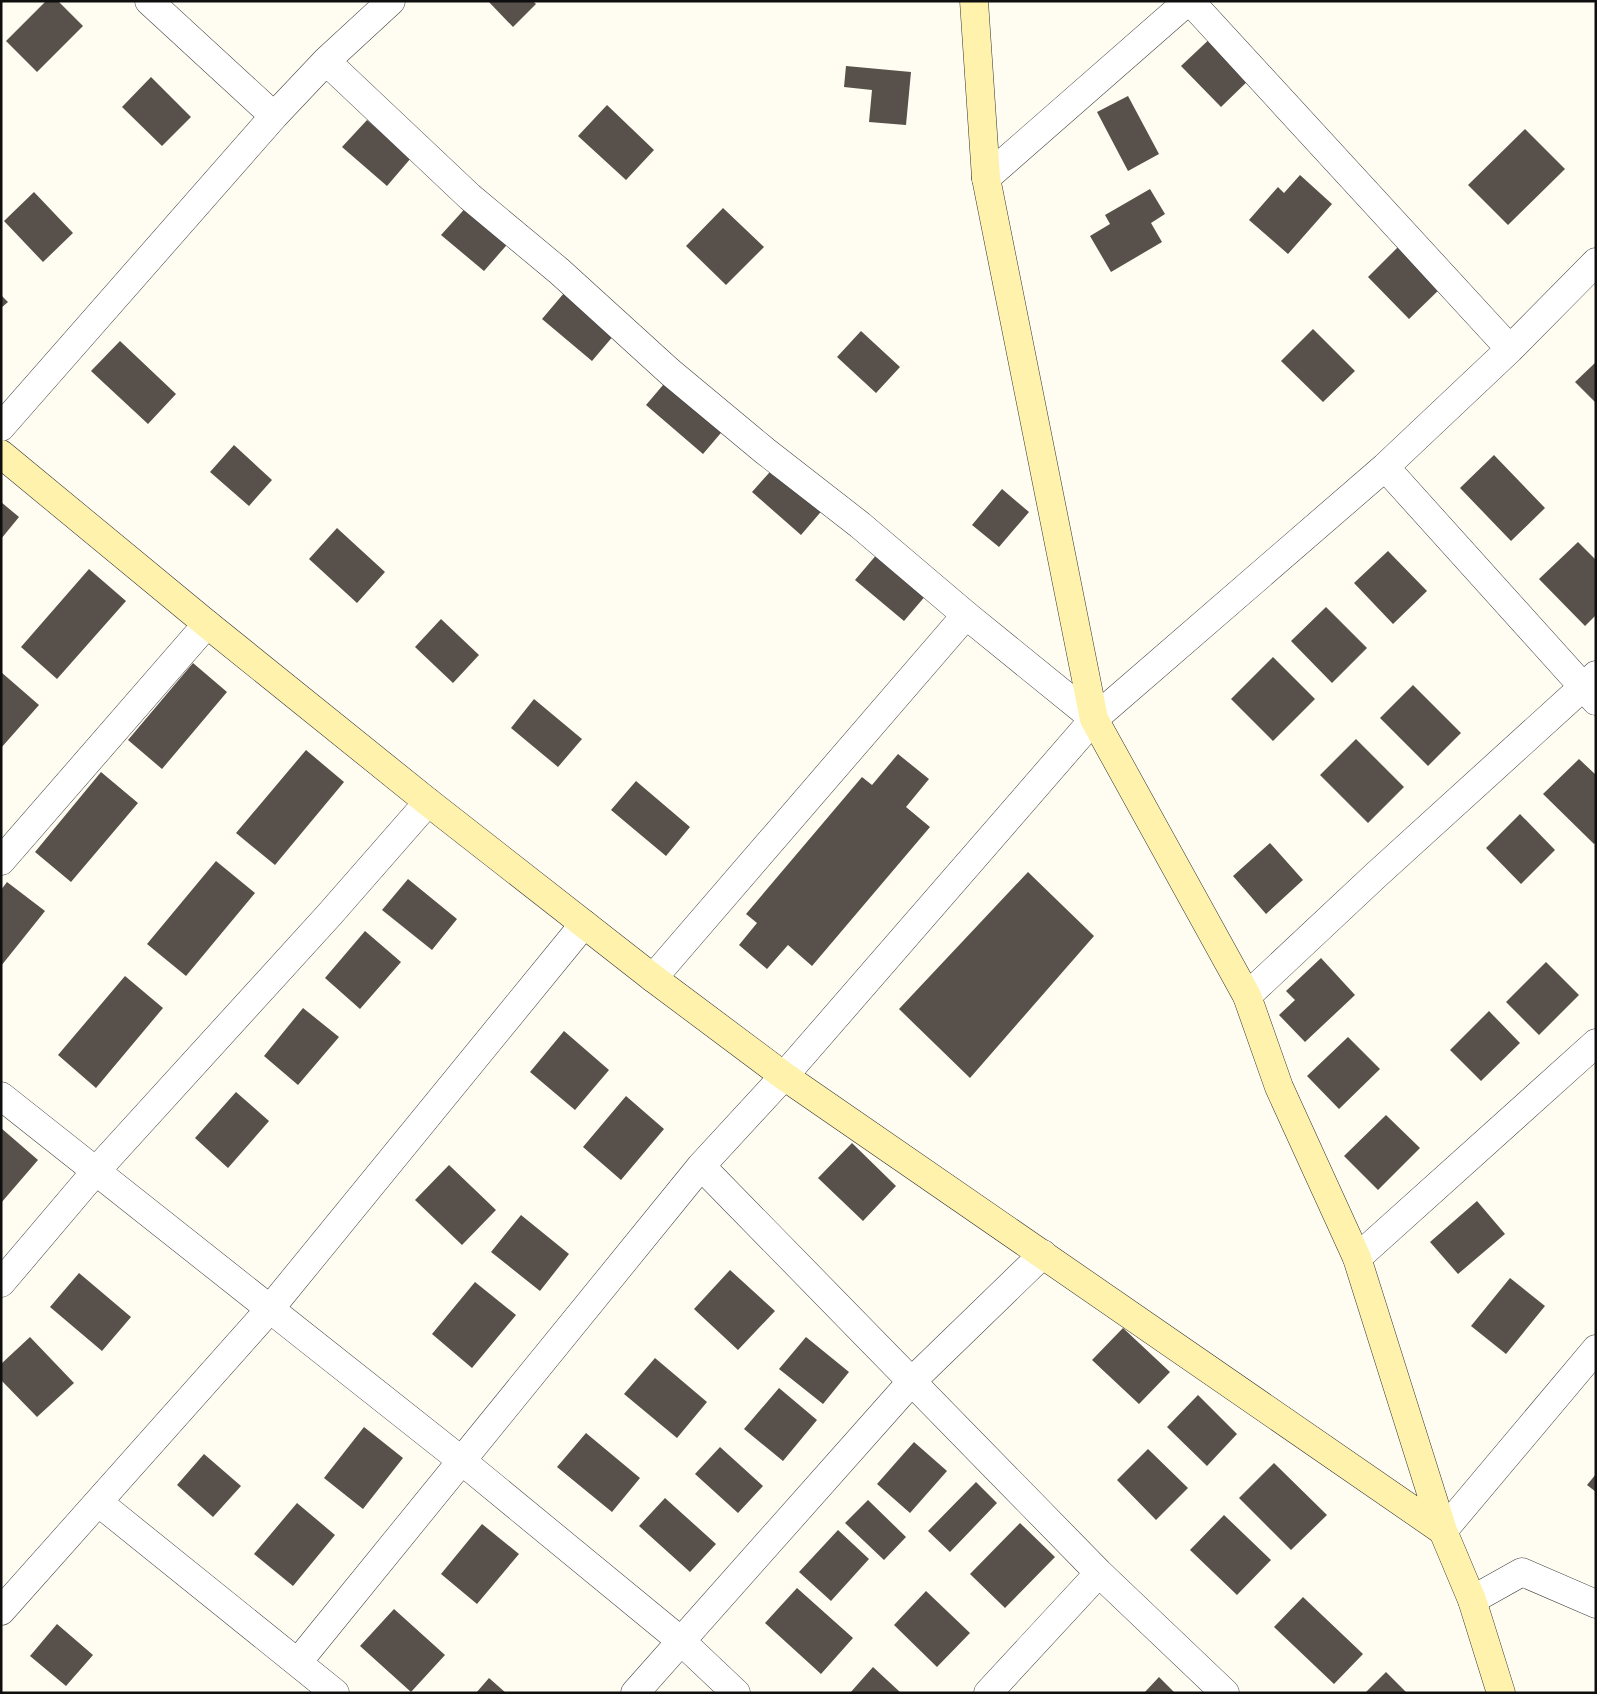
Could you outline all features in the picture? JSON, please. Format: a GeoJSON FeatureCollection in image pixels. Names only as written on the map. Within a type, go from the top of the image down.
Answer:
{"type":"FeatureCollection","features":[{"type":"Feature","properties":{"kind":"street"},"geometry":{"type":"LineString","coordinates":[[150,1],[274,116]]}},
{"type":"Feature","properties":{"kind":"street"},"geometry":{"type":"LineString","coordinates":[[1,427],[274,116],[326,61],[391,1]]}},
{"type":"Feature","properties":{"kind":"street"},"geometry":{"type":"LineString","coordinates":[[974,1],[986,178],[1094,719],[1248,996],[1278,1087],[1357,1258],[1443,1530],[1472,1600],[1501,1693]]}},
{"type":"Feature","properties":{"kind":"street"},"geometry":{"type":"LineString","coordinates":[[986,178],[1189,1],[1510,349]]}},
{"type":"Feature","properties":{"kind":"street"},"geometry":{"type":"LineString","coordinates":[[326,61],[470,197],[559,271],[670,372],[765,451],[860,525],[966,615],[1094,719]]}},
{"type":"Feature","properties":{"kind":"street"},"geometry":{"type":"LineString","coordinates":[[298,1662],[701,1166],[784,1076],[1094,719],[1385,467],[1510,349],[1596,262]]}},
{"type":"Feature","properties":{"kind":"street"},"geometry":{"type":"LineString","coordinates":[[1,454],[207,624],[428,802],[653,978],[784,1076],[1443,1530]]}},
{"type":"Feature","properties":{"kind":"street"},"geometry":{"type":"LineString","coordinates":[[1248,996],[1375,876],[1591,688],[1385,467]]}},
{"type":"Feature","properties":{"kind":"street"},"geometry":{"type":"LineString","coordinates":[[653,978],[966,615]]}},
{"type":"Feature","properties":{"kind":"street"},"geometry":{"type":"LineString","coordinates":[[1,861],[207,624]]}},
{"type":"Feature","properties":{"kind":"street"},"geometry":{"type":"LineString","coordinates":[[1,1283],[95,1172],[428,802]]}},
{"type":"Feature","properties":{"kind":"street"},"geometry":{"type":"LineString","coordinates":[[1,1611],[269,1310],[584,924]]}},
{"type":"Feature","properties":{"kind":"street"},"geometry":{"type":"LineString","coordinates":[[1357,1258],[1596,1043]]}},
{"type":"Feature","properties":{"kind":"street"},"geometry":{"type":"LineString","coordinates":[[1,1096],[462,1461],[681,1641],[736,1693]]}},
{"type":"Feature","properties":{"kind":"street"},"geometry":{"type":"LineString","coordinates":[[701,1166],[1099,1574],[1225,1693]]}},
{"type":"Feature","properties":{"kind":"street"},"geometry":{"type":"LineString","coordinates":[[635,1693],[912,1381],[1044,1254]]}},
{"type":"Feature","properties":{"kind":"street"},"geometry":{"type":"LineString","coordinates":[[1443,1530],[1596,1348]]}},
{"type":"Feature","properties":{"kind":"street"},"geometry":{"type":"LineString","coordinates":[[98,1502],[335,1693]]}},
{"type":"Feature","properties":{"kind":"street"},"geometry":{"type":"LineString","coordinates":[[1472,1600],[1522,1572],[1596,1604]]}},
{"type":"Feature","properties":{"kind":"street"},"geometry":{"type":"LineString","coordinates":[[988,1693],[1099,1574]]}},
{"type":"Feature","properties":{"kind":"building"},"geometry":{"type":"Polygon","coordinates":[[[46,1],[58,1],[83,26],[37,72],[6,41],[46,1]]]}},
{"type":"Feature","properties":{"kind":"building"},"geometry":{"type":"Polygon","coordinates":[[[488,1],[533,1],[536,4],[513,27],[488,1]]]}},
{"type":"Feature","properties":{"kind":"building"},"geometry":{"type":"Polygon","coordinates":[[[1215,34],[1255,74],[1221,107],[1181,66],[1215,34]]]}},
{"type":"Feature","properties":{"kind":"building"},"geometry":{"type":"Polygon","coordinates":[[[846,66],[911,72],[906,125],[869,122],[872,90],[844,87],[846,66]]]}},
{"type":"Feature","properties":{"kind":"building"},"geometry":{"type":"Polygon","coordinates":[[[151,77],[191,117],[162,146],[122,107],[151,77]]]}},
{"type":"Feature","properties":{"kind":"building"},"geometry":{"type":"Polygon","coordinates":[[[1128,96],[1159,154],[1128,171],[1097,112],[1128,96]]]}},
{"type":"Feature","properties":{"kind":"building"},"geometry":{"type":"Polygon","coordinates":[[[607,105],[654,150],[626,180],[578,136],[607,105]]]}},
{"type":"Feature","properties":{"kind":"building"},"geometry":{"type":"Polygon","coordinates":[[[367,120],[411,158],[387,186],[342,147],[367,120]]]}},
{"type":"Feature","properties":{"kind":"building"},"geometry":{"type":"Polygon","coordinates":[[[1525,129],[1565,169],[1508,225],[1468,185],[1525,129]]]}},
{"type":"Feature","properties":{"kind":"building"},"geometry":{"type":"Polygon","coordinates":[[[1300,175],[1332,204],[1288,254],[1249,220],[1278,187],[1284,193],[1300,175]]]}},
{"type":"Feature","properties":{"kind":"building"},"geometry":{"type":"Polygon","coordinates":[[[1150,189],[1165,214],[1151,223],[1162,242],[1111,272],[1090,236],[1110,224],[1105,215],[1150,189]]]}},
{"type":"Feature","properties":{"kind":"building"},"geometry":{"type":"Polygon","coordinates":[[[34,192],[73,233],[43,262],[4,221],[34,192]]]}},
{"type":"Feature","properties":{"kind":"building"},"geometry":{"type":"Polygon","coordinates":[[[470,203],[512,239],[484,271],[441,235],[470,203]]]}},
{"type":"Feature","properties":{"kind":"building"},"geometry":{"type":"Polygon","coordinates":[[[723,208],[764,247],[726,285],[686,246],[723,208]]]}},
{"type":"Feature","properties":{"kind":"building"},"geometry":{"type":"Polygon","coordinates":[[[1404,241],[1445,284],[1409,319],[1368,277],[1404,241]]]}},
{"type":"Feature","properties":{"kind":"building"},"geometry":{"type":"Polygon","coordinates":[[[570,286],[620,328],[592,361],[542,319],[570,286]]]}},
{"type":"Feature","properties":{"kind":"building"},"geometry":{"type":"Polygon","coordinates":[[[1,295],[8,302],[1,308],[1,295]]]}},
{"type":"Feature","properties":{"kind":"building"},"geometry":{"type":"Polygon","coordinates":[[[1313,329],[1355,371],[1323,402],[1281,361],[1313,329]]]}},
{"type":"Feature","properties":{"kind":"building"},"geometry":{"type":"Polygon","coordinates":[[[861,331],[900,367],[876,393],[837,357],[861,331]]]}},
{"type":"Feature","properties":{"kind":"building"},"geometry":{"type":"Polygon","coordinates":[[[120,341],[176,394],[148,424],[91,371],[120,341]]]}},
{"type":"Feature","properties":{"kind":"building"},"geometry":{"type":"Polygon","coordinates":[[[1596,362],[1596,403],[1575,382],[1596,362]]]}},
{"type":"Feature","properties":{"kind":"building"},"geometry":{"type":"Polygon","coordinates":[[[669,378],[726,427],[703,454],[646,405],[669,378]]]}},
{"type":"Feature","properties":{"kind":"building"},"geometry":{"type":"Polygon","coordinates":[[[234,445],[272,480],[249,506],[210,472],[234,445]]]}},
{"type":"Feature","properties":{"kind":"building"},"geometry":{"type":"Polygon","coordinates":[[[1494,455],[1545,508],[1511,541],[1460,488],[1494,455]]]}},
{"type":"Feature","properties":{"kind":"building"},"geometry":{"type":"Polygon","coordinates":[[[777,464],[825,507],[801,535],[752,492],[777,464]]]}},
{"type":"Feature","properties":{"kind":"building"},"geometry":{"type":"Polygon","coordinates":[[[1002,489],[1029,512],[999,547],[972,525],[1002,489]]]}},
{"type":"Feature","properties":{"kind":"building"},"geometry":{"type":"Polygon","coordinates":[[[1,502],[19,517],[1,539],[1,502]]]}},
{"type":"Feature","properties":{"kind":"building"},"geometry":{"type":"Polygon","coordinates":[[[337,528],[385,572],[357,603],[309,559],[337,528]]]}},
{"type":"Feature","properties":{"kind":"building"},"geometry":{"type":"Polygon","coordinates":[[[1578,542],[1596,560],[1596,615],[1585,626],[1539,579],[1578,542]]]}},
{"type":"Feature","properties":{"kind":"building"},"geometry":{"type":"Polygon","coordinates":[[[1388,551],[1427,591],[1393,624],[1354,583],[1388,551]]]}},
{"type":"Feature","properties":{"kind":"building"},"geometry":{"type":"Polygon","coordinates":[[[878,553],[927,594],[904,621],[855,580],[878,553]]]}},
{"type":"Feature","properties":{"kind":"building"},"geometry":{"type":"Polygon","coordinates":[[[89,569],[126,601],[57,679],[21,647],[89,569]]]}},
{"type":"Feature","properties":{"kind":"building"},"geometry":{"type":"Polygon","coordinates":[[[1326,607],[1367,648],[1332,683],[1291,641],[1326,607]]]}},
{"type":"Feature","properties":{"kind":"building"},"geometry":{"type":"Polygon","coordinates":[[[441,619],[479,655],[453,683],[415,647],[441,619]]]}},
{"type":"Feature","properties":{"kind":"building"},"geometry":{"type":"Polygon","coordinates":[[[1273,657],[1315,699],[1273,741],[1231,699],[1273,657]]]}},
{"type":"Feature","properties":{"kind":"building"},"geometry":{"type":"Polygon","coordinates":[[[193,663],[227,692],[162,769],[128,740],[193,663]]]}},
{"type":"Feature","properties":{"kind":"building"},"geometry":{"type":"Polygon","coordinates":[[[1,672],[39,705],[1,748],[1,672]]]}},
{"type":"Feature","properties":{"kind":"building"},"geometry":{"type":"Polygon","coordinates":[[[1413,685],[1461,733],[1428,766],[1380,718],[1413,685]]]}},
{"type":"Feature","properties":{"kind":"building"},"geometry":{"type":"Polygon","coordinates":[[[534,699],[582,739],[558,767],[511,728],[534,699]]]}},
{"type":"Feature","properties":{"kind":"building"},"geometry":{"type":"Polygon","coordinates":[[[1356,739],[1404,787],[1368,823],[1320,775],[1356,739]]]}},
{"type":"Feature","properties":{"kind":"building"},"geometry":{"type":"Polygon","coordinates":[[[306,750],[344,782],[275,865],[236,833],[306,750]]]}},
{"type":"Feature","properties":{"kind":"building"},"geometry":{"type":"Polygon","coordinates":[[[898,754],[929,779],[906,807],[930,827],[812,966],[788,945],[767,969],[739,945],[757,923],[746,914],[862,777],[872,785],[898,754]]]}},
{"type":"Feature","properties":{"kind":"building"},"geometry":{"type":"Polygon","coordinates":[[[1579,759],[1596,775],[1596,842],[1594,844],[1543,794],[1579,759]]]}},
{"type":"Feature","properties":{"kind":"building"},"geometry":{"type":"Polygon","coordinates":[[[101,772],[138,803],[71,882],[35,852],[101,772]]]}},
{"type":"Feature","properties":{"kind":"building"},"geometry":{"type":"Polygon","coordinates":[[[636,781],[690,827],[666,856],[611,810],[636,781]]]}},
{"type":"Feature","properties":{"kind":"building"},"geometry":{"type":"Polygon","coordinates":[[[1520,814],[1555,850],[1521,884],[1486,848],[1520,814]]]}},
{"type":"Feature","properties":{"kind":"building"},"geometry":{"type":"Polygon","coordinates":[[[1270,843],[1303,880],[1266,914],[1233,876],[1270,843]]]}},
{"type":"Feature","properties":{"kind":"building"},"geometry":{"type":"Polygon","coordinates":[[[216,861],[255,893],[186,976],[147,944],[216,861]]]}},
{"type":"Feature","properties":{"kind":"building"},"geometry":{"type":"Polygon","coordinates":[[[1028,872],[1094,936],[970,1078],[899,1009],[1028,872]]]}},
{"type":"Feature","properties":{"kind":"building"},"geometry":{"type":"Polygon","coordinates":[[[408,879],[457,919],[432,950],[382,910],[408,879]]]}},
{"type":"Feature","properties":{"kind":"building"},"geometry":{"type":"Polygon","coordinates":[[[7,882],[45,911],[1,966],[1,890],[7,882]]]}},
{"type":"Feature","properties":{"kind":"building"},"geometry":{"type":"Polygon","coordinates":[[[365,931],[401,962],[360,1009],[325,978],[365,931]]]}},
{"type":"Feature","properties":{"kind":"building"},"geometry":{"type":"Polygon","coordinates":[[[1321,958],[1355,995],[1305,1042],[1279,1015],[1295,1000],[1286,991],[1321,958]]]}},
{"type":"Feature","properties":{"kind":"building"},"geometry":{"type":"Polygon","coordinates":[[[1546,962],[1579,995],[1539,1035],[1506,1002],[1546,962]]]}},
{"type":"Feature","properties":{"kind":"building"},"geometry":{"type":"Polygon","coordinates":[[[125,976],[163,1008],[96,1088],[58,1055],[125,976]]]}},
{"type":"Feature","properties":{"kind":"building"},"geometry":{"type":"Polygon","coordinates":[[[303,1008],[339,1037],[298,1085],[264,1056],[303,1008]]]}},
{"type":"Feature","properties":{"kind":"building"},"geometry":{"type":"Polygon","coordinates":[[[1489,1011],[1520,1043],[1481,1081],[1450,1050],[1489,1011]]]}},
{"type":"Feature","properties":{"kind":"building"},"geometry":{"type":"Polygon","coordinates":[[[564,1031],[609,1070],[575,1110],[530,1072],[564,1031]]]}},
{"type":"Feature","properties":{"kind":"building"},"geometry":{"type":"Polygon","coordinates":[[[1348,1037],[1380,1069],[1339,1109],[1307,1076],[1348,1037]]]}},
{"type":"Feature","properties":{"kind":"building"},"geometry":{"type":"Polygon","coordinates":[[[236,1092],[269,1121],[228,1168],[195,1138],[236,1092]]]}},
{"type":"Feature","properties":{"kind":"building"},"geometry":{"type":"Polygon","coordinates":[[[626,1096],[664,1129],[621,1180],[583,1147],[626,1096]]]}},
{"type":"Feature","properties":{"kind":"building"},"geometry":{"type":"Polygon","coordinates":[[[1386,1115],[1420,1148],[1378,1190],[1344,1156],[1386,1115]]]}},
{"type":"Feature","properties":{"kind":"building"},"geometry":{"type":"Polygon","coordinates":[[[1,1128],[38,1160],[1,1203],[1,1128]]]}},
{"type":"Feature","properties":{"kind":"building"},"geometry":{"type":"Polygon","coordinates":[[[852,1143],[896,1186],[863,1221],[818,1178],[852,1143]]]}},
{"type":"Feature","properties":{"kind":"building"},"geometry":{"type":"Polygon","coordinates":[[[449,1165],[496,1210],[462,1245],[415,1200],[449,1165]]]}},
{"type":"Feature","properties":{"kind":"building"},"geometry":{"type":"Polygon","coordinates":[[[1477,1201],[1505,1234],[1458,1274],[1430,1242],[1477,1201]]]}},
{"type":"Feature","properties":{"kind":"building"},"geometry":{"type":"Polygon","coordinates":[[[521,1215],[569,1254],[540,1291],[491,1252],[521,1215]]]}},
{"type":"Feature","properties":{"kind":"building"},"geometry":{"type":"Polygon","coordinates":[[[730,1270],[775,1311],[738,1350],[694,1309],[730,1270]]]}},
{"type":"Feature","properties":{"kind":"building"},"geometry":{"type":"Polygon","coordinates":[[[79,1273],[131,1317],[102,1351],[50,1307],[79,1273]]]}},
{"type":"Feature","properties":{"kind":"building"},"geometry":{"type":"Polygon","coordinates":[[[1510,1278],[1545,1306],[1506,1354],[1471,1326],[1510,1278]]]}},
{"type":"Feature","properties":{"kind":"building"},"geometry":{"type":"Polygon","coordinates":[[[475,1282],[516,1315],[472,1368],[432,1334],[475,1282]]]}},
{"type":"Feature","properties":{"kind":"building"},"geometry":{"type":"Polygon","coordinates":[[[1123,1328],[1170,1372],[1139,1404],[1092,1360],[1123,1328]]]}},
{"type":"Feature","properties":{"kind":"building"},"geometry":{"type":"Polygon","coordinates":[[[30,1337],[74,1383],[37,1417],[1,1380],[1,1364],[30,1337]]]}},
{"type":"Feature","properties":{"kind":"building"},"geometry":{"type":"Polygon","coordinates":[[[806,1337],[849,1372],[823,1404],[779,1369],[806,1337]]]}},
{"type":"Feature","properties":{"kind":"building"},"geometry":{"type":"Polygon","coordinates":[[[655,1358],[707,1402],[677,1438],[624,1394],[655,1358]]]}},
{"type":"Feature","properties":{"kind":"building"},"geometry":{"type":"Polygon","coordinates":[[[779,1388],[817,1420],[783,1461],[744,1429],[779,1388]]]}},
{"type":"Feature","properties":{"kind":"building"},"geometry":{"type":"Polygon","coordinates":[[[1198,1395],[1237,1434],[1207,1466],[1167,1427],[1198,1395]]]}},
{"type":"Feature","properties":{"kind":"building"},"geometry":{"type":"Polygon","coordinates":[[[364,1427],[403,1458],[363,1509],[324,1478],[364,1427]]]}},
{"type":"Feature","properties":{"kind":"building"},"geometry":{"type":"Polygon","coordinates":[[[586,1433],[640,1478],[612,1512],[557,1467],[586,1433]]]}},
{"type":"Feature","properties":{"kind":"building"},"geometry":{"type":"Polygon","coordinates":[[[914,1442],[947,1471],[910,1513],[877,1484],[914,1442]]]}},
{"type":"Feature","properties":{"kind":"building"},"geometry":{"type":"Polygon","coordinates":[[[720,1447],[763,1486],[738,1513],[695,1474],[720,1447]]]}},
{"type":"Feature","properties":{"kind":"building"},"geometry":{"type":"Polygon","coordinates":[[[1148,1449],[1188,1488],[1156,1520],[1117,1480],[1148,1449]]]}},
{"type":"Feature","properties":{"kind":"building"},"geometry":{"type":"Polygon","coordinates":[[[204,1454],[241,1486],[213,1517],[177,1485],[204,1454]]]}},
{"type":"Feature","properties":{"kind":"building"},"geometry":{"type":"Polygon","coordinates":[[[1274,1463],[1327,1515],[1291,1550],[1239,1498],[1274,1463]]]}},
{"type":"Feature","properties":{"kind":"building"},"geometry":{"type":"Polygon","coordinates":[[[1596,1474],[1596,1492],[1587,1485],[1596,1474]]]}},
{"type":"Feature","properties":{"kind":"building"},"geometry":{"type":"Polygon","coordinates":[[[976,1482],[997,1503],[950,1552],[928,1531],[976,1482]]]}},
{"type":"Feature","properties":{"kind":"building"},"geometry":{"type":"Polygon","coordinates":[[[665,1498],[716,1544],[690,1572],[639,1526],[665,1498]]]}},
{"type":"Feature","properties":{"kind":"building"},"geometry":{"type":"Polygon","coordinates":[[[868,1500],[906,1537],[884,1560],[845,1523],[868,1500]]]}},
{"type":"Feature","properties":{"kind":"building"},"geometry":{"type":"Polygon","coordinates":[[[297,1503],[335,1535],[293,1586],[254,1554],[297,1503]]]}},
{"type":"Feature","properties":{"kind":"building"},"geometry":{"type":"Polygon","coordinates":[[[1224,1515],[1271,1560],[1237,1595],[1190,1550],[1224,1515]]]}},
{"type":"Feature","properties":{"kind":"building"},"geometry":{"type":"Polygon","coordinates":[[[1020,1523],[1055,1557],[1005,1608],[970,1574],[1020,1523]]]}},
{"type":"Feature","properties":{"kind":"building"},"geometry":{"type":"Polygon","coordinates":[[[482,1524],[519,1554],[477,1604],[441,1574],[482,1524]]]}},
{"type":"Feature","properties":{"kind":"building"},"geometry":{"type":"Polygon","coordinates":[[[838,1530],[869,1559],[831,1601],[799,1572],[838,1530]]]}},
{"type":"Feature","properties":{"kind":"building"},"geometry":{"type":"Polygon","coordinates":[[[797,1588],[853,1638],[821,1674],[765,1623],[797,1588]]]}},
{"type":"Feature","properties":{"kind":"building"},"geometry":{"type":"Polygon","coordinates":[[[926,1591],[970,1633],[937,1667],[894,1625],[926,1591]]]}},
{"type":"Feature","properties":{"kind":"building"},"geometry":{"type":"Polygon","coordinates":[[[1303,1597],[1363,1654],[1334,1684],[1274,1627],[1303,1597]]]}},
{"type":"Feature","properties":{"kind":"building"},"geometry":{"type":"Polygon","coordinates":[[[394,1609],[445,1655],[411,1692],[360,1646],[394,1609]]]}},
{"type":"Feature","properties":{"kind":"building"},"geometry":{"type":"Polygon","coordinates":[[[57,1624],[93,1655],[66,1686],[30,1656],[57,1624]]]}},
{"type":"Feature","properties":{"kind":"building"},"geometry":{"type":"Polygon","coordinates":[[[873,1667],[901,1693],[850,1693],[873,1667]]]}},
{"type":"Feature","properties":{"kind":"building"},"geometry":{"type":"Polygon","coordinates":[[[1386,1672],[1407,1693],[1365,1693],[1386,1672]]]}},
{"type":"Feature","properties":{"kind":"building"},"geometry":{"type":"Polygon","coordinates":[[[1159,1677],[1175,1693],[1144,1693],[1159,1677]]]}},
{"type":"Feature","properties":{"kind":"building"},"geometry":{"type":"Polygon","coordinates":[[[489,1678],[506,1693],[476,1693],[489,1678]]]}}]}
